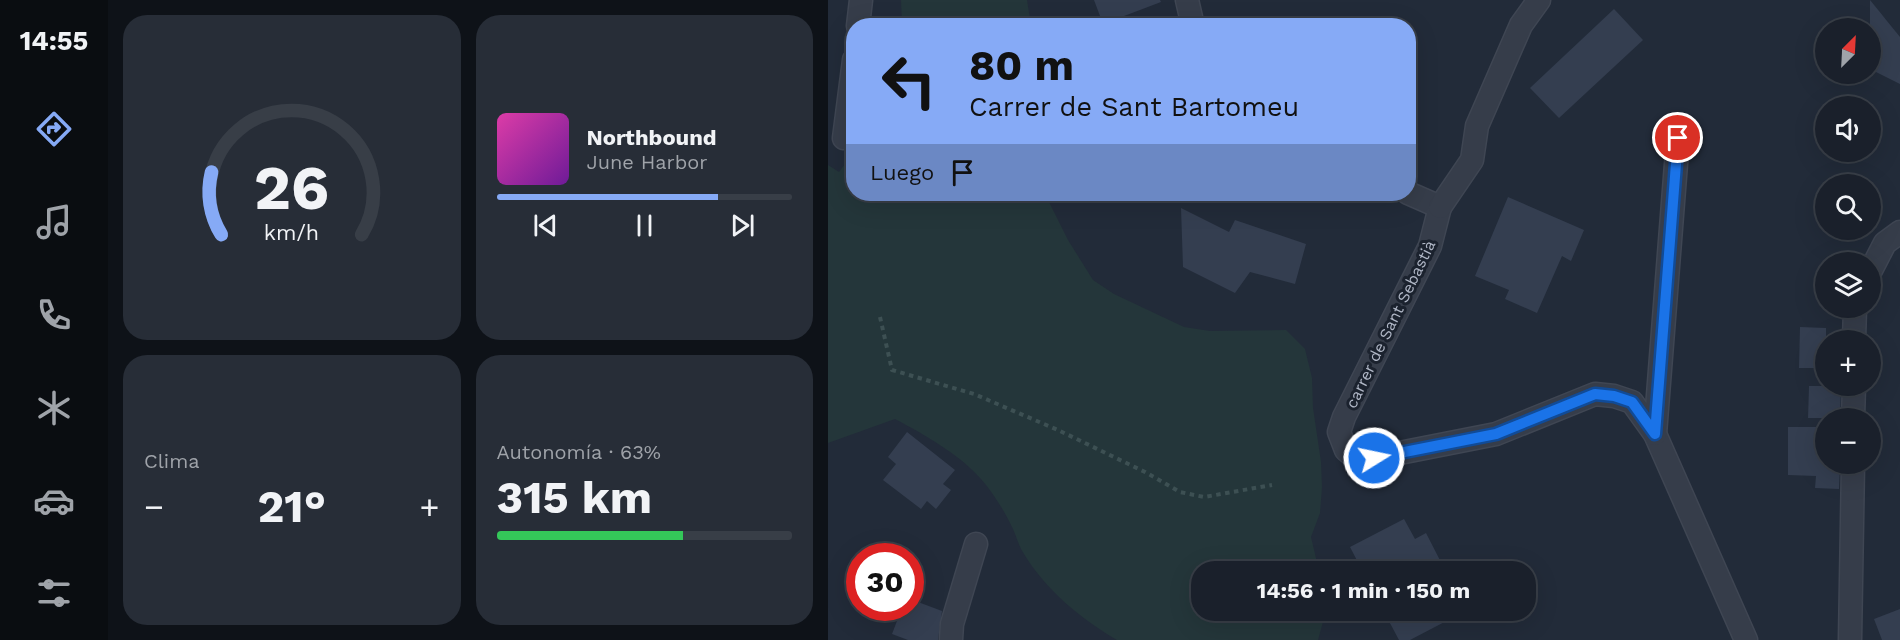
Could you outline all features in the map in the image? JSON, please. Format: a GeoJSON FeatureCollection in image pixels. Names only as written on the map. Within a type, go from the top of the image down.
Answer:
{"type":"FeatureCollection","features":[{"type":"Feature","properties":{"kind":"street"},"geometry":{"type":"LineString","coordinates":[[859,18],[861,0]]}},
{"type":"Feature","properties":{"kind":"street"},"geometry":{"type":"LineString","coordinates":[[1187,0],[1191,18]]}},
{"type":"Feature","properties":{"kind":"street"},"geometry":{"type":"LineString","coordinates":[[1416,196],[1440,207],[1472,160],[1477,126],[1521,25],[1539,0]]}},
{"type":"Feature","properties":{"kind":"street"},"geometry":{"type":"LineString","coordinates":[[844,138],[846,122]]}},
{"type":"Feature","properties":{"kind":"street"},"geometry":{"type":"LineString","coordinates":[[1655,434],[1678,138]]}},
{"type":"Feature","properties":{"kind":"street","name":"carrer de Sant Sebastià"},"geometry":{"type":"LineString","coordinates":[[1440,207],[1430,246],[1344,417],[1339,432],[1346,450],[1352,455],[1374,458],[1496,434],[1595,394],[1614,396],[1632,402],[1655,434],[1746,640]]}},
{"type":"Feature","properties":{"kind":"street"},"geometry":{"type":"LineString","coordinates":[[1880,252],[1885,243],[1900,232]]}},
{"type":"Feature","properties":{"kind":"street"},"geometry":{"type":"LineString","coordinates":[[1850,640],[1852,474]]}},
{"type":"Feature","properties":{"kind":"street"},"geometry":{"type":"LineString","coordinates":[[951,640],[952,624],[976,544]]}},
{"type":"Feature","properties":{"kind":"path"},"geometry":{"type":"LineString","coordinates":[[880,317],[892,370],[974,394],[1058,430],[1180,492],[1204,497],[1272,485]]}},
{"type":"Feature","properties":{"kind":"shaded area"},"geometry":{"type":"Polygon","coordinates":[[[901,0],[1027,0],[1030,18],[902,18],[901,0]]]}},
{"type":"Feature","properties":{"kind":"shaded area"},"geometry":{"type":"Polygon","coordinates":[[[846,162],[846,201],[1048,201],[1068,240],[1093,280],[1114,294],[1184,327],[1210,331],[1286,330],[1305,349],[1312,378],[1322,487],[1320,513],[1311,537],[1317,561],[1191,561],[1191,621],[1323,621],[1318,640],[1117,640],[1090,623],[1065,603],[1043,580],[1022,551],[999,503],[981,479],[941,446],[895,419],[828,443],[828,165],[839,172],[846,162]]]}},
{"type":"Feature","properties":{"kind":"building"},"geometry":{"type":"Polygon","coordinates":[[[1094,0],[1160,0],[1161,2],[1119,18],[1101,18],[1094,0]]]}},
{"type":"Feature","properties":{"kind":"building"},"geometry":{"type":"Polygon","coordinates":[[[1870,0],[1900,37],[1900,84],[1881,74],[1881,18],[1870,18],[1870,0]]]}},
{"type":"Feature","properties":{"kind":"building"},"geometry":{"type":"Polygon","coordinates":[[[1614,9],[1643,40],[1559,118],[1530,88],[1614,9]]]}},
{"type":"Feature","properties":{"kind":"building"},"geometry":{"type":"Polygon","coordinates":[[[1508,197],[1584,230],[1571,261],[1562,256],[1537,313],[1505,299],[1509,290],[1475,276],[1508,197]]]}},
{"type":"Feature","properties":{"kind":"building"},"geometry":{"type":"Polygon","coordinates":[[[1181,208],[1229,232],[1235,220],[1306,244],[1295,284],[1250,272],[1235,293],[1183,267],[1181,208]]]}},
{"type":"Feature","properties":{"kind":"building"},"geometry":{"type":"Polygon","coordinates":[[[1800,327],[1826,328],[1826,330],[1815,330],[1815,368],[1799,368],[1800,327]]]}},
{"type":"Feature","properties":{"kind":"building"},"geometry":{"type":"Polygon","coordinates":[[[1809,386],[1815,386],[1815,396],[1841,396],[1840,408],[1815,408],[1815,418],[1808,418],[1809,386]]]}},
{"type":"Feature","properties":{"kind":"building"},"geometry":{"type":"Polygon","coordinates":[[[1788,427],[1815,427],[1815,474],[1840,474],[1839,489],[1815,488],[1816,476],[1788,475],[1788,427]]]}},
{"type":"Feature","properties":{"kind":"building"},"geometry":{"type":"Polygon","coordinates":[[[907,432],[955,470],[943,484],[951,490],[936,509],[927,501],[921,509],[883,480],[896,464],[888,457],[907,432]]]}},
{"type":"Feature","properties":{"kind":"building"},"geometry":{"type":"Polygon","coordinates":[[[1404,519],[1415,539],[1426,533],[1440,561],[1357,561],[1350,547],[1404,519]]]}},
{"type":"Feature","properties":{"kind":"building"},"geometry":{"type":"Polygon","coordinates":[[[924,604],[942,611],[938,640],[908,640],[892,634],[897,621],[924,621],[924,604]]]}},
{"type":"Feature","properties":{"kind":"building"},"geometry":{"type":"Polygon","coordinates":[[[1900,609],[1900,640],[1882,640],[1874,619],[1900,609]]]}},
{"type":"Feature","properties":{"kind":"building"},"geometry":{"type":"Polygon","coordinates":[[[1389,621],[1446,621],[1410,640],[1399,640],[1389,621]]]}},
{"type":"Feature","properties":{"kind":"route"},"geometry":{"type":"LineString","coordinates":[[1374,458],[1496,434],[1595,394],[1614,396],[1632,402],[1655,434],[1678,138]]}}]}
